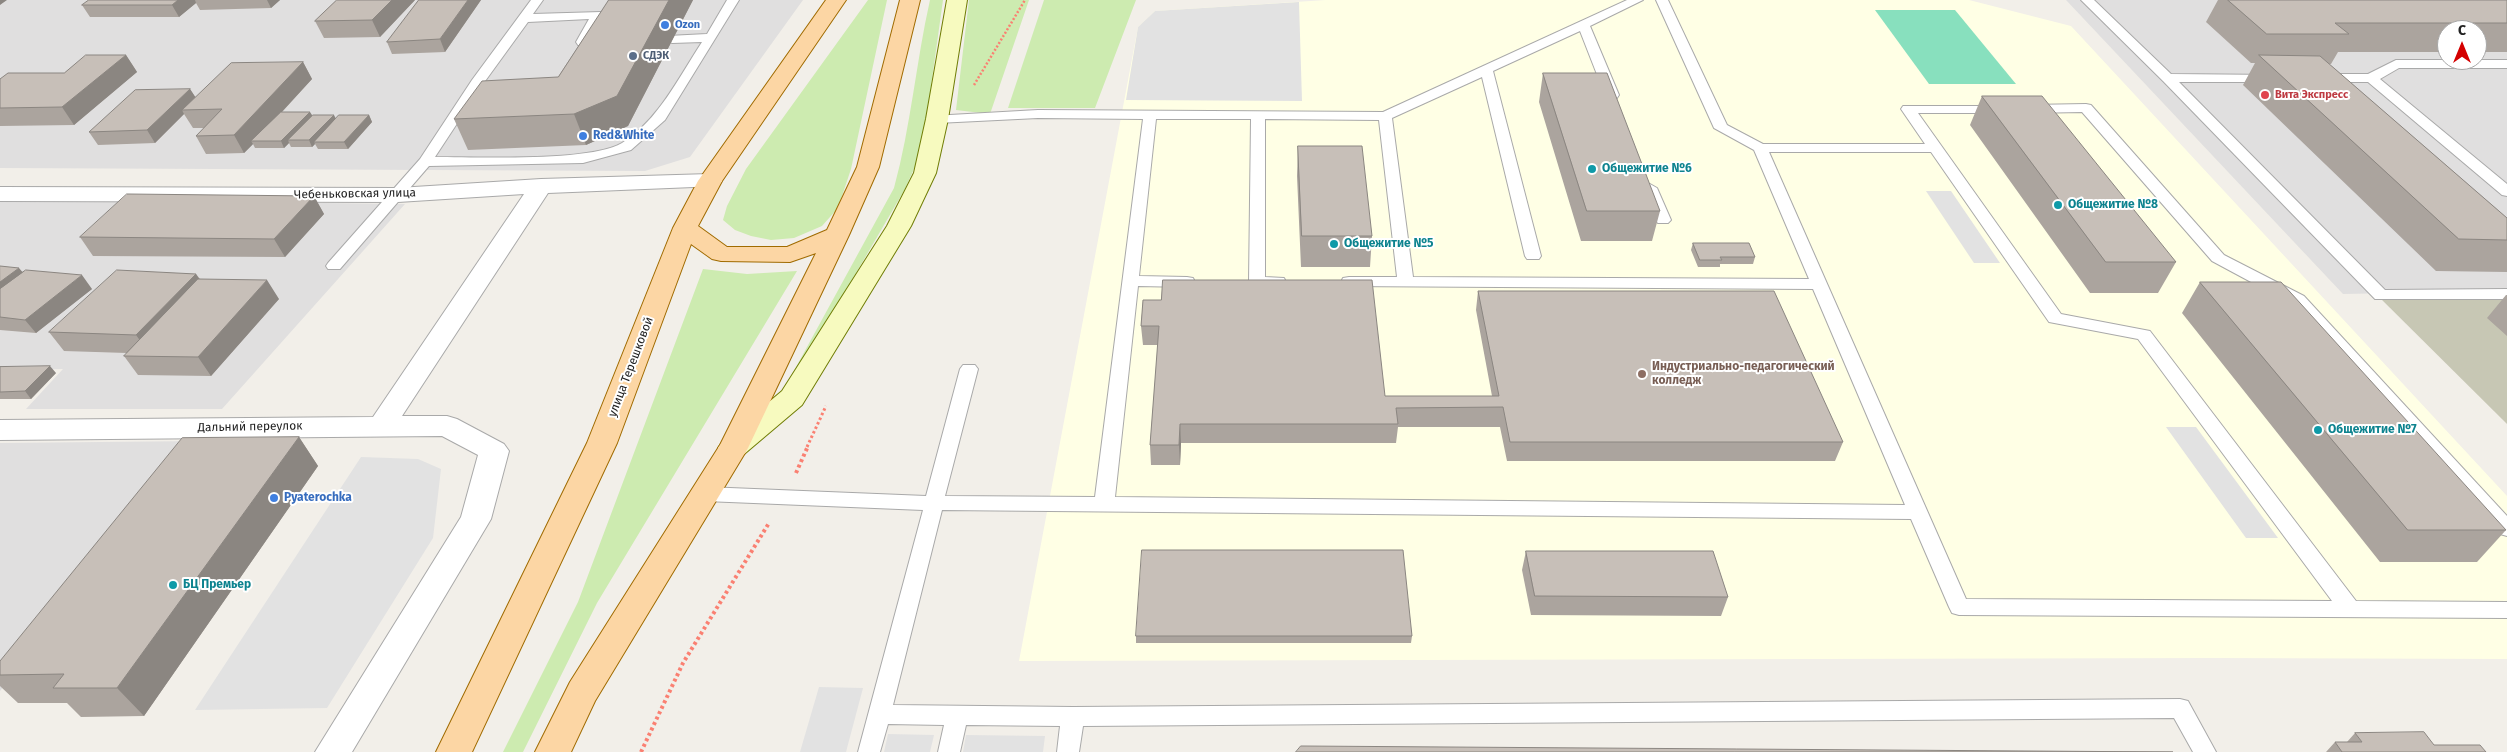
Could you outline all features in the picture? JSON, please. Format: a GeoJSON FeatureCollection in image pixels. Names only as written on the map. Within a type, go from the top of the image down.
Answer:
{"type":"FeatureCollection","features":[{"type":"Feature","properties":{"kind":"main road","name":"улица Терешковой"},"geometry":{"type":"LineString","coordinates":[[454,752],[602,443],[685,228],[710,181],[836,0]]}},
{"type":"Feature","properties":{"kind":"main road"},"geometry":{"type":"LineString","coordinates":[[553,752],[582,692],[733,448],[837,235],[868,166],[910,0]]}},
{"type":"Feature","properties":{"kind":"main road"},"geometry":{"type":"LineString","coordinates":[[733,448],[792,398],[899,226],[926,173],[957,0]]}},
{"type":"Feature","properties":{"kind":"main road"},"geometry":{"type":"LineString","coordinates":[[685,228],[721,254],[790,255],[837,235]]}},
{"type":"Feature","properties":{"kind":"street","name":"Чебеньковская улица"},"geometry":{"type":"LineString","coordinates":[[0,194],[398,195],[541,186],[710,181]]}},
{"type":"Feature","properties":{"kind":"street"},"geometry":{"type":"LineString","coordinates":[[382,425],[541,186]]}},
{"type":"Feature","properties":{"kind":"street","name":"Дальний переулок"},"geometry":{"type":"LineString","coordinates":[[0,430],[382,425],[446,426],[494,451],[476,519],[333,752]]}},
{"type":"Feature","properties":{"kind":"lane"},"geometry":{"type":"LineString","coordinates":[[334,266],[425,162],[477,83],[538,0]]}},
{"type":"Feature","properties":{"kind":"lane"},"geometry":{"type":"LineString","coordinates":[[425,162],[583,159],[626,147],[660,116],[711,38],[733,0]]}},
{"type":"Feature","properties":{"kind":"lane"},"geometry":{"type":"LineString","coordinates":[[937,119],[1038,114],[1385,116],[1637,0]]}},
{"type":"Feature","properties":{"kind":"lane"},"geometry":{"type":"LineString","coordinates":[[1662,0],[1721,128],[1760,148],[1936,148]]}},
{"type":"Feature","properties":{"kind":"lane"},"geometry":{"type":"LineString","coordinates":[[2087,0],[2168,78],[2381,295],[2507,294]]}},
{"type":"Feature","properties":{"kind":"lane"},"geometry":{"type":"LineString","coordinates":[[525,18],[598,16],[580,46],[602,41]]}},
{"type":"Feature","properties":{"kind":"lane"},"geometry":{"type":"LineString","coordinates":[[1584,23],[1616,104]]}},
{"type":"Feature","properties":{"kind":"lane"},"geometry":{"type":"LineString","coordinates":[[672,39],[711,38]]}},
{"type":"Feature","properties":{"kind":"lane"},"geometry":{"type":"LineString","coordinates":[[2303,78],[2371,78],[2396,64],[2507,64]]}},
{"type":"Feature","properties":{"kind":"lane"},"geometry":{"type":"LineString","coordinates":[[1486,68],[1533,256]]}},
{"type":"Feature","properties":{"kind":"lane"},"geometry":{"type":"LineString","coordinates":[[2168,78],[2284,78]]}},
{"type":"Feature","properties":{"kind":"lane"},"geometry":{"type":"LineString","coordinates":[[2371,78],[2507,192]]}},
{"type":"Feature","properties":{"kind":"lane"},"geometry":{"type":"LineString","coordinates":[[477,83],[495,83]]}},
{"type":"Feature","properties":{"kind":"lane"},"geometry":{"type":"LineString","coordinates":[[2351,610],[2144,335],[2055,318],[1908,109],[2086,108],[2218,258],[2298,300],[2507,529]]}},
{"type":"Feature","properties":{"kind":"lane"},"geometry":{"type":"LineString","coordinates":[[1104,505],[1150,115]]}},
{"type":"Feature","properties":{"kind":"lane"},"geometry":{"type":"LineString","coordinates":[[1257,282],[1258,115]]}},
{"type":"Feature","properties":{"kind":"lane"},"geometry":{"type":"LineString","coordinates":[[1385,116],[1406,282]]}},
{"type":"Feature","properties":{"kind":"lane"},"geometry":{"type":"LineString","coordinates":[[1760,148],[1960,607],[2507,610]]}},
{"type":"Feature","properties":{"kind":"lane"},"geometry":{"type":"LineString","coordinates":[[1645,175],[1663,220]]}},
{"type":"Feature","properties":{"kind":"lane"},"geometry":{"type":"LineString","coordinates":[[1130,282],[1198,282]]}},
{"type":"Feature","properties":{"kind":"lane"},"geometry":{"type":"LineString","coordinates":[[1238,282],[1297,282]]}},
{"type":"Feature","properties":{"kind":"lane"},"geometry":{"type":"LineString","coordinates":[[1336,282],[1819,284]]}},
{"type":"Feature","properties":{"kind":"lane"},"geometry":{"type":"LineString","coordinates":[[869,752],[969,370]]}},
{"type":"Feature","properties":{"kind":"lane"},"geometry":{"type":"LineString","coordinates":[[704,494],[934,503],[1918,512]]}},
{"type":"Feature","properties":{"kind":"lane"},"geometry":{"type":"LineString","coordinates":[[879,714],[1073,717],[2180,708],[2206,752]]}},
{"type":"Feature","properties":{"kind":"lane"},"geometry":{"type":"LineString","coordinates":[[949,752],[957,715]]}},
{"type":"Feature","properties":{"kind":"lane"},"geometry":{"type":"LineString","coordinates":[[1068,752],[1073,717]]}},
{"type":"Feature","properties":{"kind":"shaded area"},"geometry":{"type":"Polygon","coordinates":[[[0,0],[803,0],[690,157],[645,171],[0,168],[0,0]]]}},
{"type":"Feature","properties":{"kind":"shaded area"},"geometry":{"type":"Polygon","coordinates":[[[1326,0],[1969,0],[2071,26],[2507,496],[2507,659],[1019,661],[1138,27],[1155,11],[1326,0]]]}},
{"type":"Feature","properties":{"kind":"shaded area"},"geometry":{"type":"Polygon","coordinates":[[[2066,0],[2507,0],[2507,291],[2343,294],[2066,0]]]}},
{"type":"Feature","properties":{"kind":"shaded area"},"geometry":{"type":"Polygon","coordinates":[[[1299,2],[1302,101],[1126,100],[1138,27],[1155,11],[1299,2]]]}},
{"type":"Feature","properties":{"kind":"shaded area"},"geometry":{"type":"Polygon","coordinates":[[[1926,191],[1951,191],[2000,263],[1974,263],[1926,191]]]}},
{"type":"Feature","properties":{"kind":"shaded area"},"geometry":{"type":"Polygon","coordinates":[[[0,199],[405,204],[222,409],[26,409],[63,369],[0,370],[0,199]]]}},
{"type":"Feature","properties":{"kind":"shaded area"},"geometry":{"type":"Polygon","coordinates":[[[2507,292],[2507,424],[2377,295],[2507,292]]]}},
{"type":"Feature","properties":{"kind":"shaded area"},"geometry":{"type":"Polygon","coordinates":[[[2166,427],[2196,427],[2278,538],[2246,538],[2166,427]]]}},
{"type":"Feature","properties":{"kind":"shaded area"},"geometry":{"type":"Polygon","coordinates":[[[201,441],[0,691],[0,443],[201,441]]]}},
{"type":"Feature","properties":{"kind":"shaded area"},"geometry":{"type":"Polygon","coordinates":[[[361,457],[418,459],[441,469],[433,538],[327,708],[195,710],[361,457]]]}},
{"type":"Feature","properties":{"kind":"shaded area"},"geometry":{"type":"Polygon","coordinates":[[[819,687],[863,688],[846,752],[800,752],[819,687]]]}},
{"type":"Feature","properties":{"kind":"shaded area"},"geometry":{"type":"Polygon","coordinates":[[[888,734],[934,735],[930,752],[884,752],[888,734]]]}},
{"type":"Feature","properties":{"kind":"shaded area"},"geometry":{"type":"Polygon","coordinates":[[[966,735],[1045,736],[1043,752],[963,752],[966,735]]]}},
{"type":"Feature","properties":{"kind":"green space"},"geometry":{"type":"Polygon","coordinates":[[[868,0],[887,0],[851,169],[838,208],[822,226],[794,238],[771,240],[735,230],[723,220],[727,206],[746,169],[868,0]]]}},
{"type":"Feature","properties":{"kind":"green space"},"geometry":{"type":"Polygon","coordinates":[[[930,0],[943,0],[922,151],[905,189],[803,364],[784,389],[894,188],[905,141],[930,0]]]}},
{"type":"Feature","properties":{"kind":"green space"},"geometry":{"type":"Polygon","coordinates":[[[969,0],[1029,0],[990,114],[956,110],[969,0]]]}},
{"type":"Feature","properties":{"kind":"green space"},"geometry":{"type":"Polygon","coordinates":[[[1044,0],[1136,0],[1095,108],[1008,108],[1044,0]]]}},
{"type":"Feature","properties":{"kind":"green space"},"geometry":{"type":"Polygon","coordinates":[[[1875,10],[1955,10],[2016,84],[1929,84],[1875,10]]]}},
{"type":"Feature","properties":{"kind":"green space"},"geometry":{"type":"Polygon","coordinates":[[[703,269],[747,274],[797,271],[597,603],[523,752],[503,752],[578,602],[703,269]]]}},
{"type":"Feature","properties":{"kind":"building"},"geometry":{"type":"Polygon","coordinates":[[[89,0],[178,0],[172,5],[82,5],[89,0]]]}},
{"type":"Feature","properties":{"kind":"building"},"geometry":{"type":"Polygon","coordinates":[[[337,0],[392,0],[372,20],[315,21],[337,0]]]}},
{"type":"Feature","properties":{"kind":"building"},"geometry":{"type":"Polygon","coordinates":[[[419,0],[468,0],[440,39],[387,42],[419,0]]]}},
{"type":"Feature","properties":{"kind":"building"},"geometry":{"type":"Polygon","coordinates":[[[609,0],[669,0],[617,96],[574,114],[454,119],[482,81],[558,77],[609,0]]]}},
{"type":"Feature","properties":{"kind":"building"},"geometry":{"type":"Polygon","coordinates":[[[2228,0],[2507,0],[2507,23],[2487,23],[2487,20],[2437,20],[2437,23],[2335,23],[2349,34],[2267,34],[2228,0]]]}},
{"type":"Feature","properties":{"kind":"building"},"geometry":{"type":"Polygon","coordinates":[[[86,55],[126,55],[62,107],[0,108],[0,79],[8,73],[64,73],[86,55]]]}},
{"type":"Feature","properties":{"kind":"building"},"geometry":{"type":"Polygon","coordinates":[[[2259,55],[2320,56],[2507,218],[2507,240],[2459,239],[2259,55]]]}},
{"type":"Feature","properties":{"kind":"building"},"geometry":{"type":"Polygon","coordinates":[[[303,62],[234,135],[196,136],[222,109],[182,110],[231,63],[303,62]]]}},
{"type":"Feature","properties":{"kind":"building"},"geometry":{"type":"Polygon","coordinates":[[[1543,73],[1607,73],[1660,211],[1587,211],[1543,73]]]}},
{"type":"Feature","properties":{"kind":"building"},"geometry":{"type":"Polygon","coordinates":[[[190,89],[147,130],[89,132],[135,90],[190,89]]]}},
{"type":"Feature","properties":{"kind":"building"},"geometry":{"type":"Polygon","coordinates":[[[1982,96],[2042,96],[2176,262],[2106,262],[1982,96]]]}},
{"type":"Feature","properties":{"kind":"building"},"geometry":{"type":"Polygon","coordinates":[[[281,112],[310,112],[281,141],[251,141],[281,112]]]}},
{"type":"Feature","properties":{"kind":"building"},"geometry":{"type":"Polygon","coordinates":[[[313,115],[334,115],[309,140],[288,140],[313,115]]]}},
{"type":"Feature","properties":{"kind":"building"},"geometry":{"type":"Polygon","coordinates":[[[339,115],[369,115],[344,142],[314,142],[339,115]]]}},
{"type":"Feature","properties":{"kind":"building","name":"Общежитие №5"},"geometry":{"type":"Polygon","coordinates":[[[1298,146],[1362,146],[1372,236],[1302,236],[1298,146]]]}},
{"type":"Feature","properties":{"kind":"building"},"geometry":{"type":"Polygon","coordinates":[[[127,194],[314,196],[274,239],[80,237],[127,194]]]}},
{"type":"Feature","properties":{"kind":"building"},"geometry":{"type":"Polygon","coordinates":[[[1693,243],[1749,243],[1755,257],[1720,257],[1722,260],[1700,260],[1693,243]]]}},
{"type":"Feature","properties":{"kind":"building"},"geometry":{"type":"Polygon","coordinates":[[[0,266],[19,268],[0,282],[0,266]]]}},
{"type":"Feature","properties":{"kind":"building"},"geometry":{"type":"Polygon","coordinates":[[[26,270],[82,275],[25,320],[0,317],[0,289],[26,270]]]}},
{"type":"Feature","properties":{"kind":"building"},"geometry":{"type":"Polygon","coordinates":[[[117,270],[196,274],[136,335],[49,332],[117,270]]]}},
{"type":"Feature","properties":{"kind":"building"},"geometry":{"type":"Polygon","coordinates":[[[198,279],[267,280],[198,357],[124,356],[198,279]]]}},
{"type":"Feature","properties":{"kind":"building","name":"Индустриально-педагогический колледж"},"geometry":{"type":"Polygon","coordinates":[[[1163,280],[1372,280],[1385,396],[1499,396],[1478,291],[1774,291],[1843,442],[1510,442],[1503,407],[1396,408],[1398,424],[1180,424],[1179,445],[1150,445],[1159,326],[1141,326],[1143,300],[1161,300],[1163,280]]]}},
{"type":"Feature","properties":{"kind":"building"},"geometry":{"type":"Polygon","coordinates":[[[2200,282],[2281,282],[2506,530],[2408,530],[2200,282]]]}},
{"type":"Feature","properties":{"kind":"building"},"geometry":{"type":"Polygon","coordinates":[[[50,366],[25,391],[0,392],[0,367],[50,366]]]}},
{"type":"Feature","properties":{"kind":"building"},"geometry":{"type":"Polygon","coordinates":[[[299,437],[117,688],[53,688],[64,674],[0,675],[0,661],[182,438],[299,437]]]}},
{"type":"Feature","properties":{"kind":"building"},"geometry":{"type":"Polygon","coordinates":[[[1142,550],[1403,550],[1412,636],[1136,636],[1142,550]]]}},
{"type":"Feature","properties":{"kind":"building"},"geometry":{"type":"Polygon","coordinates":[[[1526,551],[1713,551],[1728,597],[1535,596],[1526,551]]]}},
{"type":"Feature","properties":{"kind":"building"},"geometry":{"type":"Polygon","coordinates":[[[2424,732],[2434,745],[2480,745],[2486,752],[2342,752],[2335,742],[2362,742],[2355,733],[2424,732]]]}},
{"type":"Feature","properties":{"kind":"building"},"geometry":{"type":"Polygon","coordinates":[[[1301,746],[2173,752],[1296,752],[1301,746]]]}},
{"type":"Feature","properties":{"kind":"place","name":"Ozon"},"geometry":{"type":"Point","coordinates":[665,25]}},
{"type":"Feature","properties":{"kind":"place","name":"СДЭК"},"geometry":{"type":"Point","coordinates":[633,56]}},
{"type":"Feature","properties":{"kind":"place","name":"Вита Экспресс"},"geometry":{"type":"Point","coordinates":[2265,95]}},
{"type":"Feature","properties":{"kind":"place","name":"Red&White"},"geometry":{"type":"Point","coordinates":[583,136]}},
{"type":"Feature","properties":{"kind":"place","name":"Общежитие №6"},"geometry":{"type":"Point","coordinates":[1592,169]}},
{"type":"Feature","properties":{"kind":"place","name":"Общежитие №8"},"geometry":{"type":"Point","coordinates":[2058,205]}},
{"type":"Feature","properties":{"kind":"place","name":"Общежитие №5"},"geometry":{"type":"Point","coordinates":[1334,244]}},
{"type":"Feature","properties":{"kind":"place","name":"Индустриально-педагогический колледж"},"geometry":{"type":"Point","coordinates":[1642,374]}},
{"type":"Feature","properties":{"kind":"place","name":"Общежитие №7"},"geometry":{"type":"Point","coordinates":[2318,430]}},
{"type":"Feature","properties":{"kind":"place","name":"Pyaterochka"},"geometry":{"type":"Point","coordinates":[274,498]}},
{"type":"Feature","properties":{"kind":"place","name":"БЦ Премьер"},"geometry":{"type":"Point","coordinates":[173,585]}}]}
